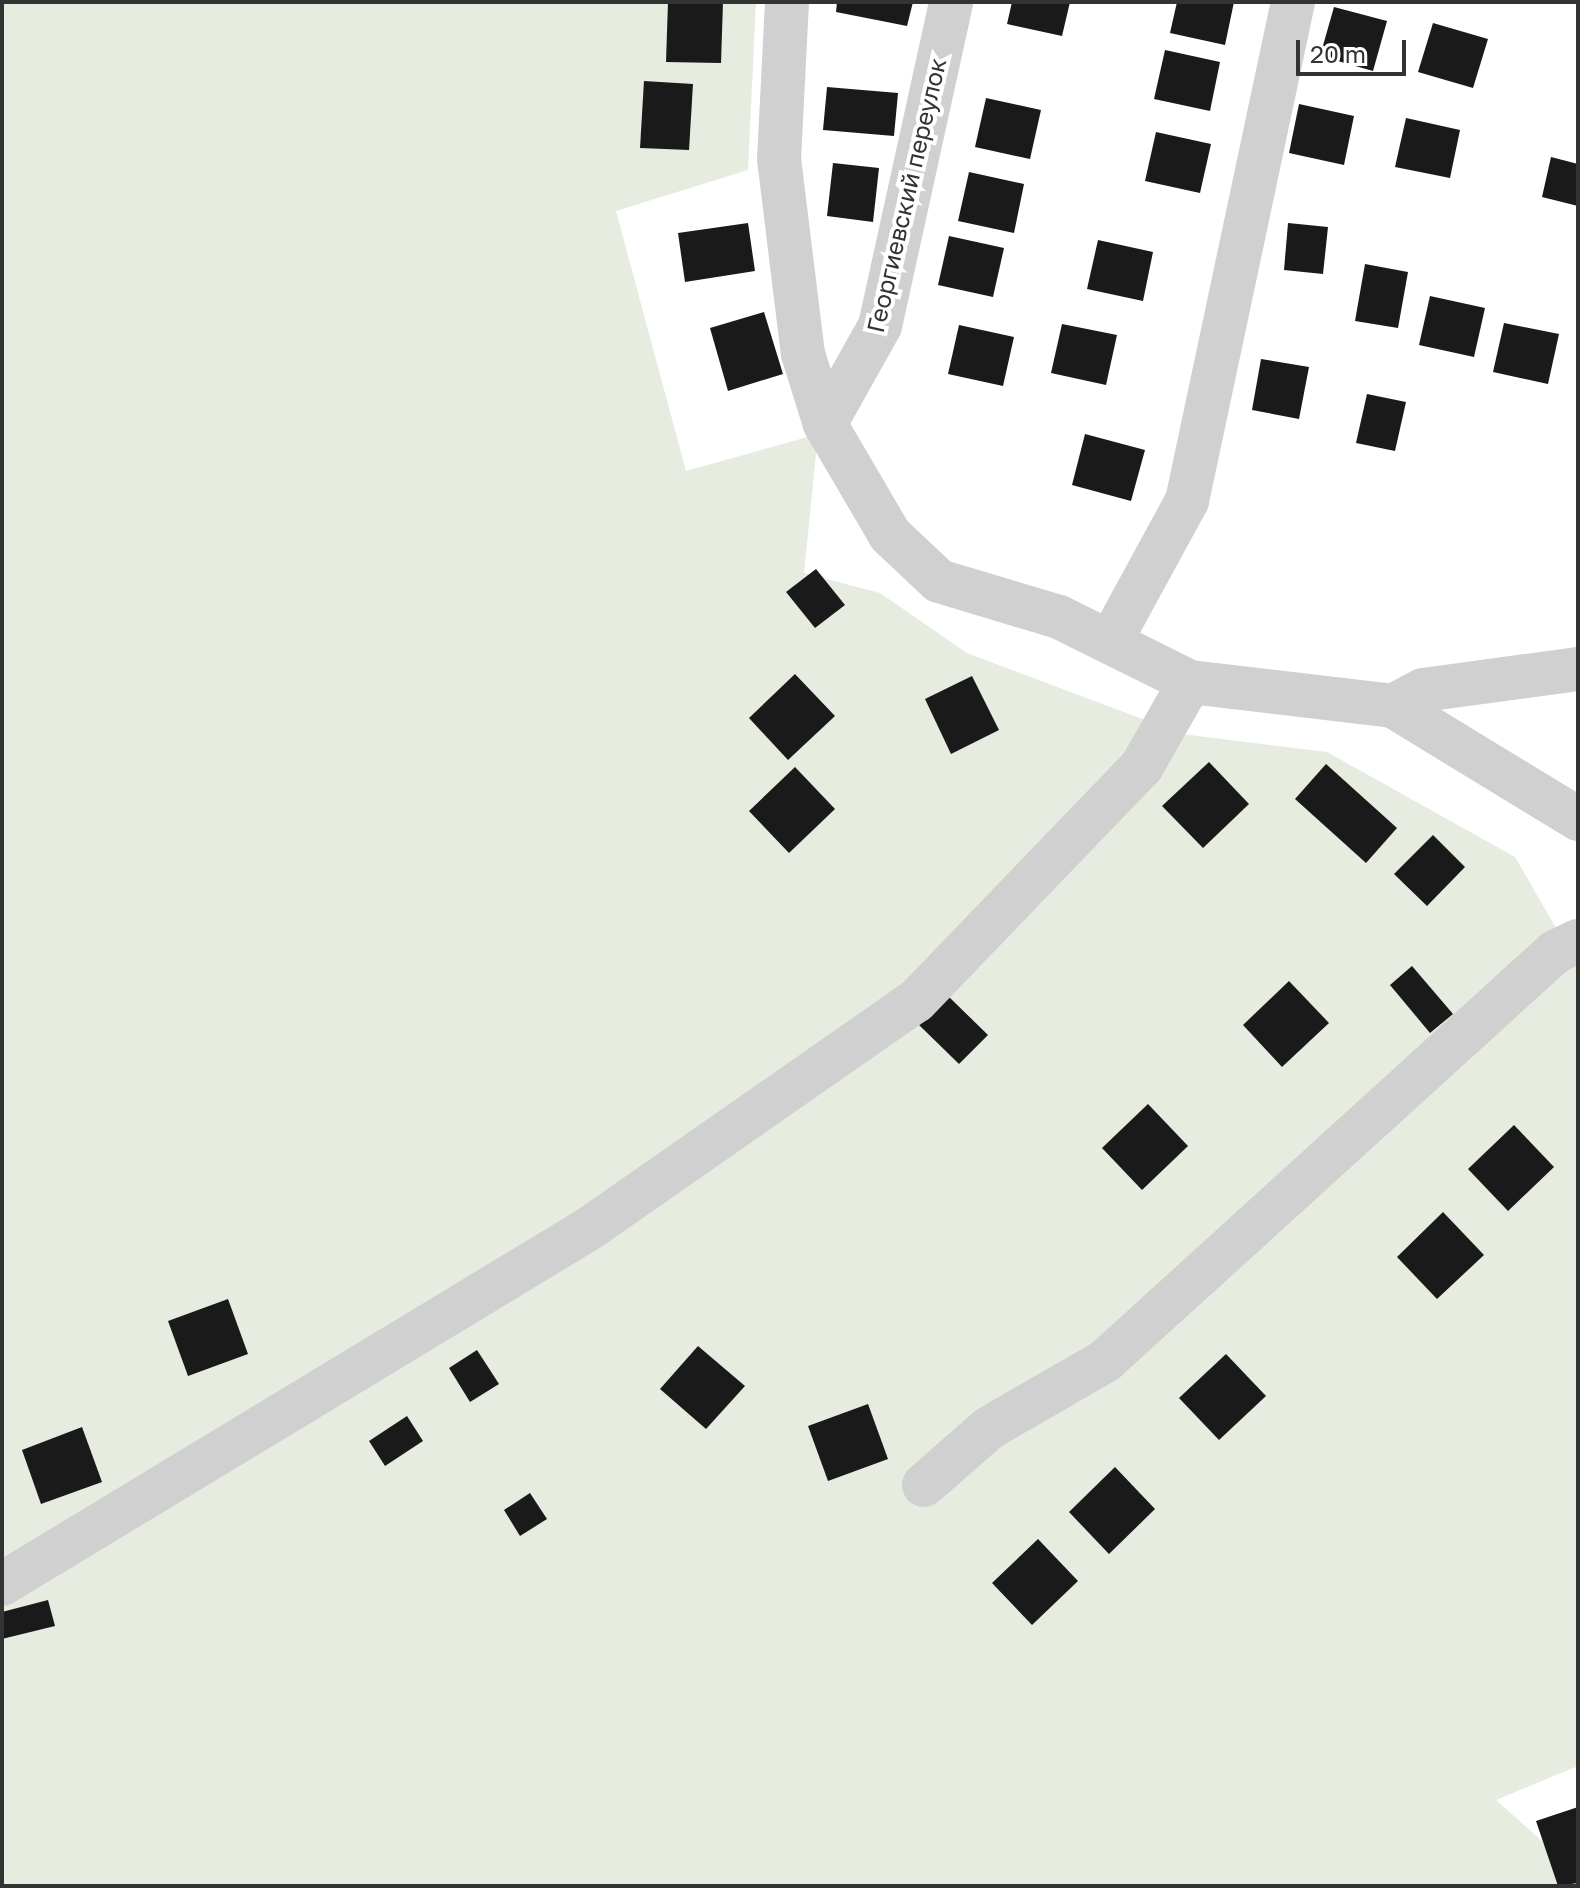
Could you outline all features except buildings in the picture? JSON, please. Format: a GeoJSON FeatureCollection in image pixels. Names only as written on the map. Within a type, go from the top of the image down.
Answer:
{"type":"FeatureCollection","features":[{"type":"Feature","properties":{"kind":"street"},"geometry":{"type":"LineString","coordinates":[[787,2],[779,159],[803,354],[825,424],[890,535],[939,581],[1059,617],[1190,682],[1393,706],[1578,819]]}},
{"type":"Feature","properties":{"kind":"street","name":"Георгиевский переулок"},"geometry":{"type":"LineString","coordinates":[[825,424],[880,326],[951,2]]}},
{"type":"Feature","properties":{"kind":"street"},"geometry":{"type":"LineString","coordinates":[[1110,642],[1187,501],[1293,2]]}},
{"type":"Feature","properties":{"kind":"street"},"geometry":{"type":"LineString","coordinates":[[1393,706],[1423,690],[1578,669]]}},
{"type":"Feature","properties":{"kind":"street"},"geometry":{"type":"LineString","coordinates":[[2,1584],[590,1228],[916,1001],[1142,766],[1190,682]]}},
{"type":"Feature","properties":{"kind":"street"},"geometry":{"type":"LineString","coordinates":[[924,1485],[989,1428],[1105,1361],[1555,952],[1578,941]]}},
{"type":"Feature","properties":{"kind":"shaded area"},"geometry":{"type":"Polygon","coordinates":[[[2,2],[756,2],[748,170],[616,211],[686,471],[818,434],[804,573],[880,593],[967,653],[1182,734],[1327,752],[1515,857],[1578,966],[1578,1766],[1496,1800],[1578,1873],[1578,1886],[2,1886],[2,2]]]}}]}
